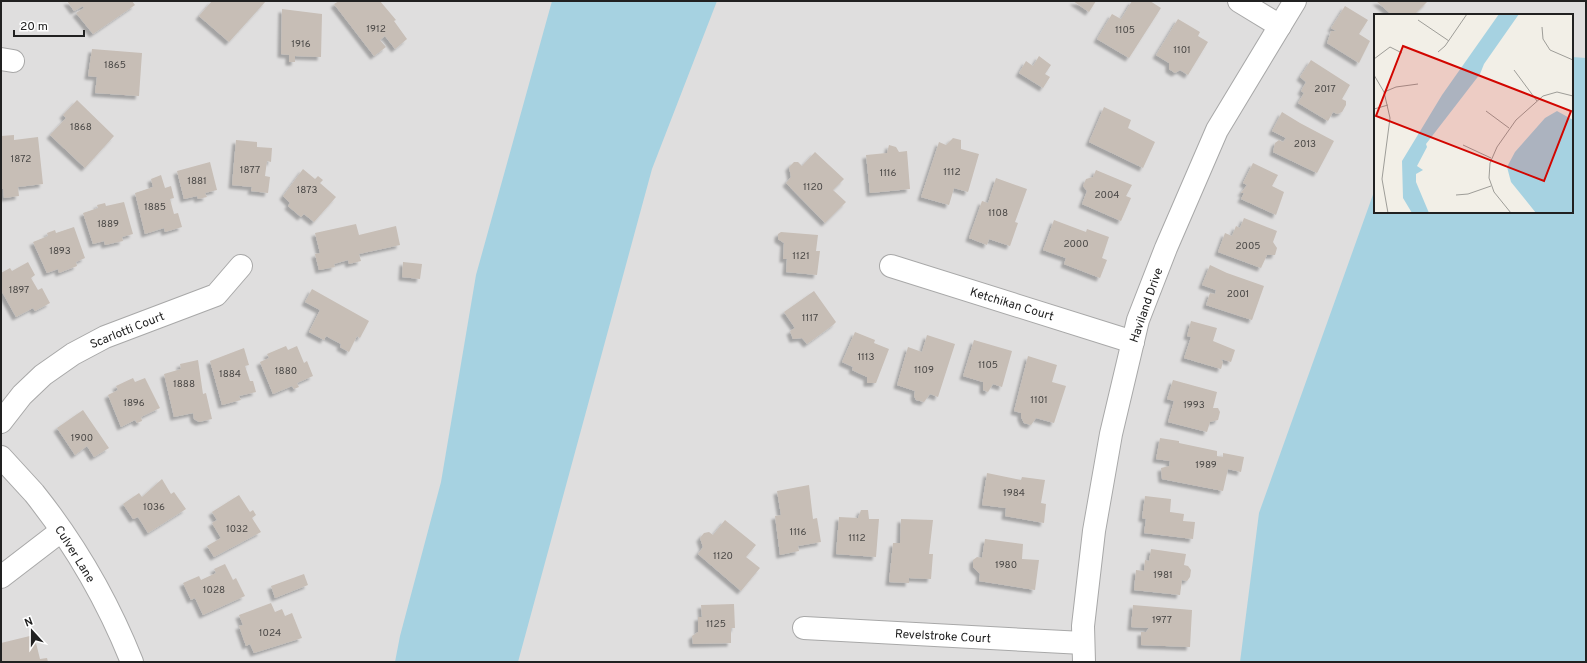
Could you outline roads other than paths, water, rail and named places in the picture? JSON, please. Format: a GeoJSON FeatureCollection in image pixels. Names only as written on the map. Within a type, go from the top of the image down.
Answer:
{"type":"FeatureCollection","features":[{"type":"Feature","properties":{"kind":"street"},"geometry":{"type":"LineString","coordinates":[[1240,1],[1280,26]]}},
{"type":"Feature","properties":{"kind":"street","name":"Haviland Drive"},"geometry":{"type":"LineString","coordinates":[[1083,653],[1082,626],[1094,530],[1111,434],[1138,320],[1166,248],[1217,130],[1295,1]]}},
{"type":"Feature","properties":{"kind":"street","name":"Scarlotti Court"},"geometry":{"type":"LineString","coordinates":[[1,422],[22,395],[43,375],[73,354],[105,337],[216,295],[241,266]]}},
{"type":"Feature","properties":{"kind":"street","name":"Ketchikan Court"},"geometry":{"type":"LineString","coordinates":[[890,266],[1132,342]]}},
{"type":"Feature","properties":{"kind":"street","name":"Culver Lane"},"geometry":{"type":"LineString","coordinates":[[1,457],[34,494],[61,531],[84,567],[119,629],[132,662]]}},
{"type":"Feature","properties":{"kind":"street"},"geometry":{"type":"LineString","coordinates":[[1,577],[61,531]]}},
{"type":"Feature","properties":{"kind":"street","name":"Revelstroke Court"},"geometry":{"type":"LineString","coordinates":[[804,628],[1083,653]]}},
{"type":"Feature","properties":{"kind":"water"},"geometry":{"type":"Polygon","coordinates":[[[552,1],[717,1],[652,169],[518,662],[395,662],[400,636],[441,482],[476,275],[552,1]]]}},
{"type":"Feature","properties":{"kind":"water"},"geometry":{"type":"Polygon","coordinates":[[[1573,57],[1586,58],[1586,662],[1240,662],[1259,513],[1374,192],[1374,213],[1573,213],[1573,57]]]}}]}
